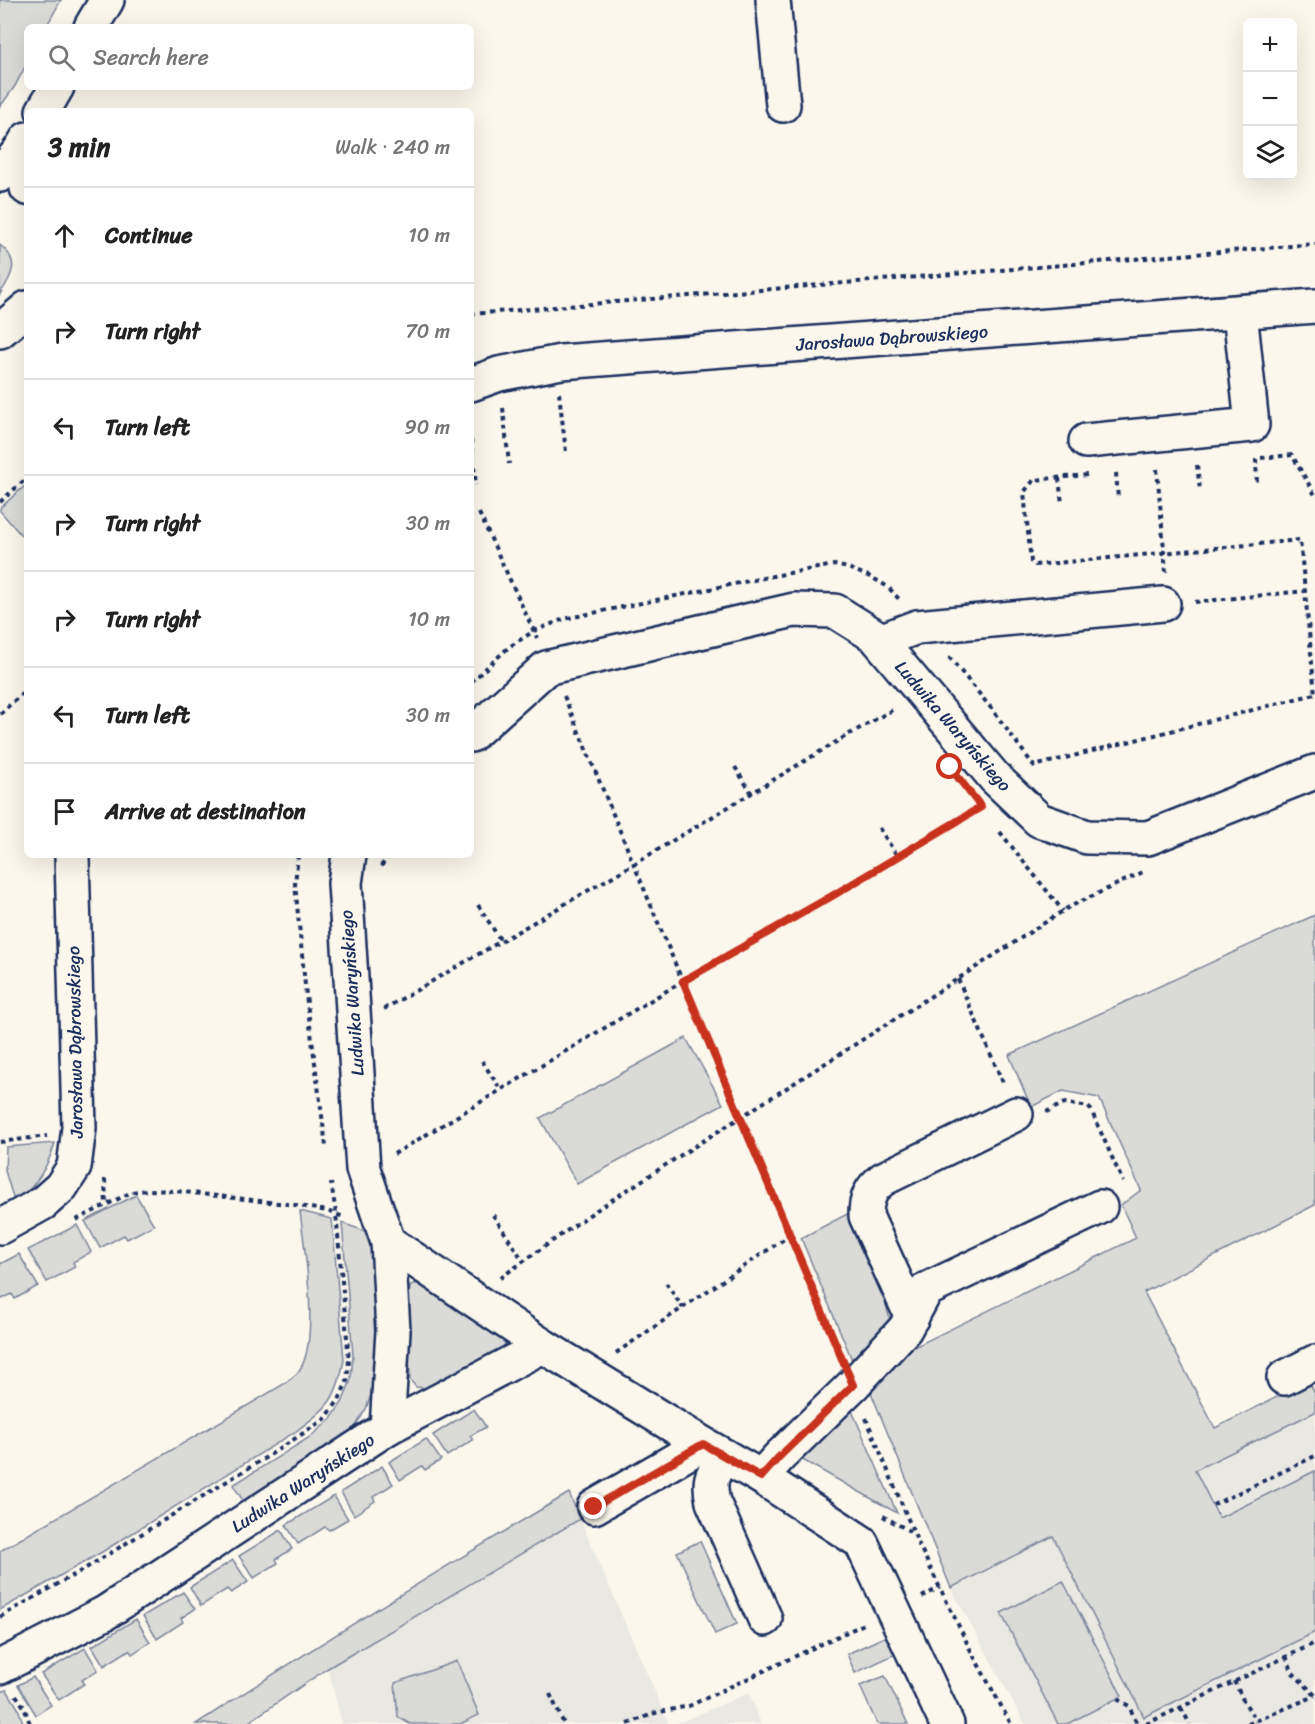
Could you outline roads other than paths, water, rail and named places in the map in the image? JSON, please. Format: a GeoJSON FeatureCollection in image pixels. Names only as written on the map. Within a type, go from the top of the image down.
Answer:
{"type":"FeatureCollection","features":[{"type":"Feature","properties":{"kind":"street"},"geometry":{"type":"LineString","coordinates":[[93,24],[107,0]]}},
{"type":"Feature","properties":{"kind":"street"},"geometry":{"type":"LineString","coordinates":[[773,0],[783,105]]}},
{"type":"Feature","properties":{"kind":"street"},"geometry":{"type":"LineString","coordinates":[[45,108],[55,90]]}},
{"type":"Feature","properties":{"kind":"street"},"geometry":{"type":"LineString","coordinates":[[0,175],[24,144]]}},
{"type":"Feature","properties":{"kind":"street","name":"Jarosława Dąbrowskiego"},"geometry":{"type":"LineString","coordinates":[[474,383],[499,374],[561,362],[1315,306]]}},
{"type":"Feature","properties":{"kind":"street"},"geometry":{"type":"LineString","coordinates":[[0,331],[24,311]]}},
{"type":"Feature","properties":{"kind":"street"},"geometry":{"type":"LineString","coordinates":[[1086,441],[1252,425],[1240,312]]}},
{"type":"Feature","properties":{"kind":"street"},"geometry":{"type":"LineString","coordinates":[[880,641],[917,627],[1172,594]]}},
{"type":"Feature","properties":{"kind":"street","name":"Ludwika Waryńskiego"},"geometry":{"type":"LineString","coordinates":[[474,732],[546,668],[794,610],[835,611],[880,641],[995,778],[1039,820],[1087,837],[1149,838],[1315,772]]}},
{"type":"Feature","properties":{"kind":"street","name":"Jarosława Dąbrowskiego"},"geometry":{"type":"LineString","coordinates":[[0,1227],[43,1203],[61,1186],[74,1167],[79,1132],[72,858]]}},
{"type":"Feature","properties":{"kind":"street","name":"Ludwika Waryńskiego"},"geometry":{"type":"LineString","coordinates":[[0,1666],[105,1613],[387,1428],[393,1331],[388,1242],[363,1169],[345,883],[349,858]]}},
{"type":"Feature","properties":{"kind":"street"},"geometry":{"type":"LineString","coordinates":[[912,1317],[866,1216],[869,1195],[874,1186],[883,1179],[1016,1114]]}},
{"type":"Feature","properties":{"kind":"street"},"geometry":{"type":"LineString","coordinates":[[761,1477],[905,1329],[926,1290],[1100,1207]]}},
{"type":"Feature","properties":{"kind":"street"},"geometry":{"type":"LineString","coordinates":[[388,1242],[543,1346],[761,1477],[861,1542],[947,1724]]}},
{"type":"Feature","properties":{"kind":"street"},"geometry":{"type":"LineString","coordinates":[[387,1428],[543,1346]]}},
{"type":"Feature","properties":{"kind":"street"},"geometry":{"type":"LineString","coordinates":[[1284,1378],[1315,1362]]}},
{"type":"Feature","properties":{"kind":"street"},"geometry":{"type":"LineString","coordinates":[[594,1507],[714,1450]]}},
{"type":"Feature","properties":{"kind":"street"},"geometry":{"type":"LineString","coordinates":[[714,1450],[710,1487],[713,1502],[765,1619]]}}]}
